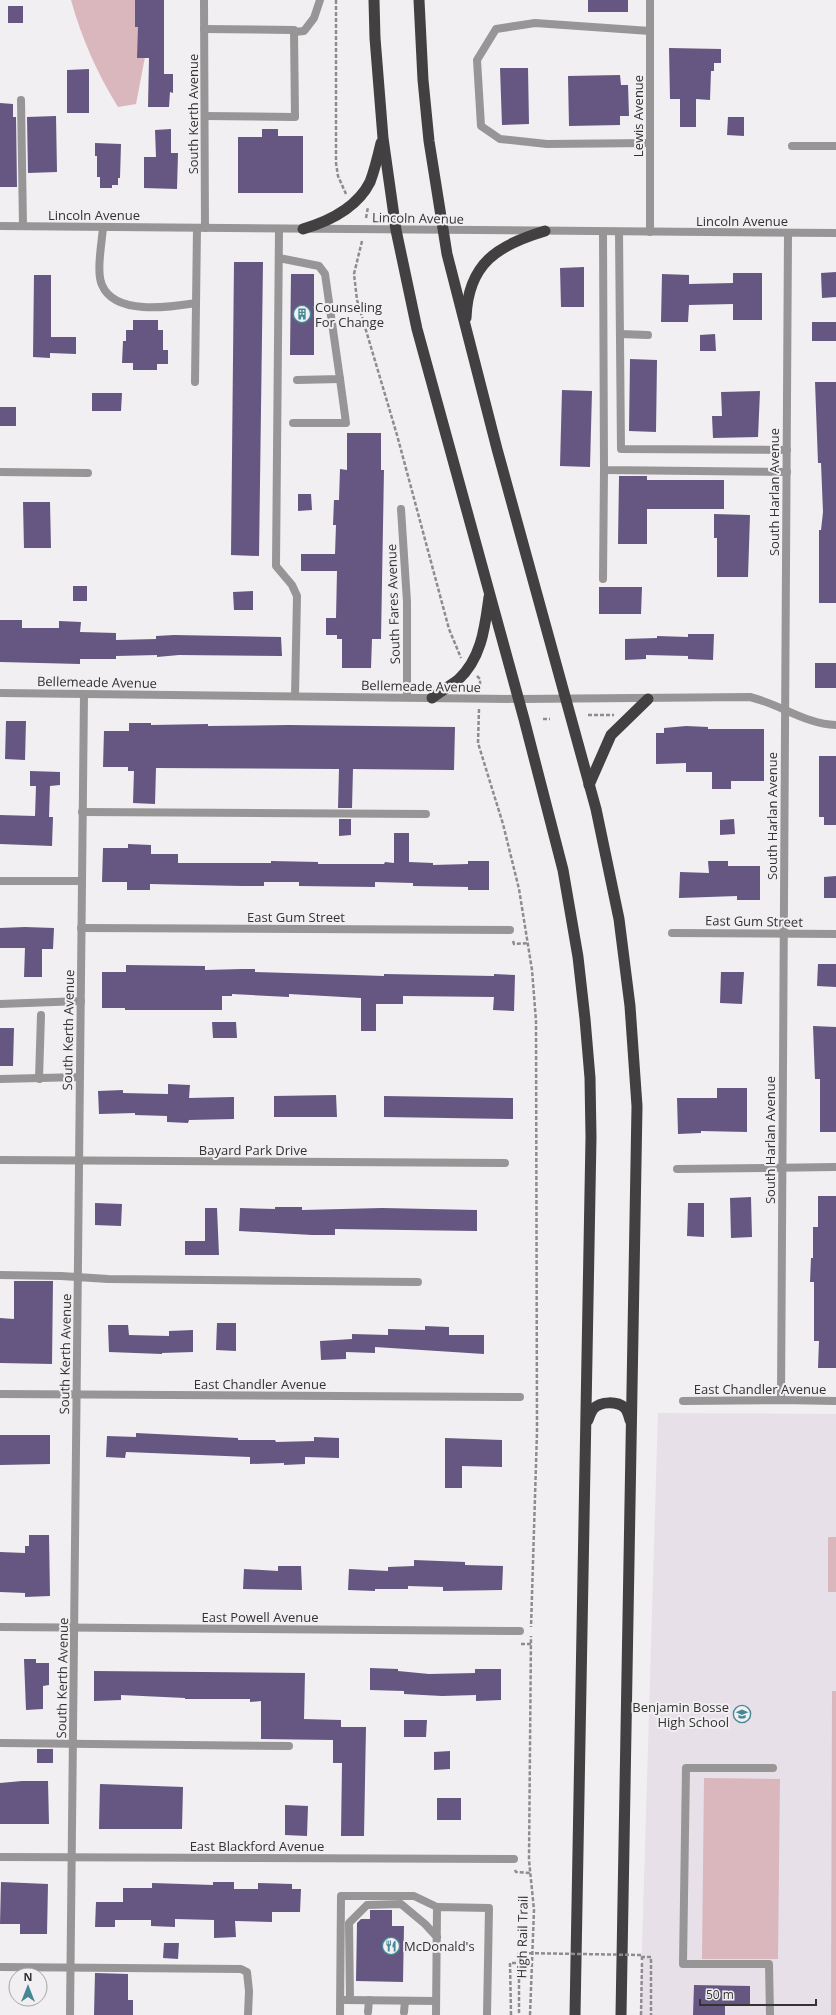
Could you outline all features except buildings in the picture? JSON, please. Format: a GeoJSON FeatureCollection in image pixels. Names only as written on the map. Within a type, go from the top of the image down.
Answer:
{"type":"FeatureCollection","features":[{"type":"Feature","properties":{"kind":"highway"},"geometry":{"type":"LineString","coordinates":[[374,0],[375,38],[383,138],[396,230],[417,329],[518,698],[563,870],[579,967],[585,1019],[590,1078],[591,1137],[575,2015]]}},
{"type":"Feature","properties":{"kind":"highway"},"geometry":{"type":"LineString","coordinates":[[419,0],[423,80],[429,141],[442,230],[466,330],[606,852],[619,919],[630,1006],[637,1106],[621,2015]]}},
{"type":"Feature","properties":{"kind":"highway"},"geometry":{"type":"LineString","coordinates":[[303,229],[334,218],[363,193],[374,172],[383,138]]}},
{"type":"Feature","properties":{"kind":"highway"},"geometry":{"type":"LineString","coordinates":[[466,330],[466,306],[471,285],[489,257],[507,245],[546,231]]}},
{"type":"Feature","properties":{"kind":"highway"},"geometry":{"type":"LineString","coordinates":[[432,698],[457,680],[469,667],[476,655],[481,644],[489,592]]}},
{"type":"Feature","properties":{"kind":"highway"},"geometry":{"type":"LineString","coordinates":[[589,786],[611,735],[648,699]]}},
{"type":"Feature","properties":{"kind":"highway"},"geometry":{"type":"LineString","coordinates":[[586,1425],[592,1410],[600,1404],[610,1402],[626,1409],[632,1425]]}},
{"type":"Feature","properties":{"kind":"street","name":"South Kerth Avenue"},"geometry":{"type":"LineString","coordinates":[[195,382],[196,303],[201,228],[205,116],[204,0]]}},
{"type":"Feature","properties":{"kind":"street"},"geometry":{"type":"LineString","coordinates":[[204,29],[304,31],[314,18],[320,0]]}},
{"type":"Feature","properties":{"kind":"street","name":"Lewis Avenue"},"geometry":{"type":"LineString","coordinates":[[650,0],[650,232]]}},
{"type":"Feature","properties":{"kind":"street"},"geometry":{"type":"LineString","coordinates":[[650,31],[536,23],[496,29],[477,60],[481,126],[500,139],[547,144],[650,143]]}},
{"type":"Feature","properties":{"kind":"street"},"geometry":{"type":"LineString","coordinates":[[205,116],[295,117],[294,32]]}},
{"type":"Feature","properties":{"kind":"street"},"geometry":{"type":"LineString","coordinates":[[21,100],[24,226]]}},
{"type":"Feature","properties":{"kind":"street"},"geometry":{"type":"LineString","coordinates":[[792,146],[836,146]]}},
{"type":"Feature","properties":{"kind":"street","name":"Lincoln Avenue"},"geometry":{"type":"LineString","coordinates":[[0,226],[836,233]]}},
{"type":"Feature","properties":{"kind":"street"},"geometry":{"type":"LineString","coordinates":[[103,227],[100,275],[102,286],[111,297],[121,303],[139,307],[167,308],[196,303]]}},
{"type":"Feature","properties":{"kind":"street"},"geometry":{"type":"LineString","coordinates":[[279,228],[276,566],[292,585],[297,596],[295,696]]}},
{"type":"Feature","properties":{"kind":"street"},"geometry":{"type":"LineString","coordinates":[[603,232],[603,579]]}},
{"type":"Feature","properties":{"kind":"street"},"geometry":{"type":"LineString","coordinates":[[619,232],[621,449],[787,450]]}},
{"type":"Feature","properties":{"kind":"street","name":"South Harlan Avenue"},"geometry":{"type":"LineString","coordinates":[[781,1400],[781,1167],[784,934],[788,233]]}},
{"type":"Feature","properties":{"kind":"street"},"geometry":{"type":"LineString","coordinates":[[279,258],[319,266],[325,274],[346,423],[293,423]]}},
{"type":"Feature","properties":{"kind":"street"},"geometry":{"type":"LineString","coordinates":[[620,334],[648,334]]}},
{"type":"Feature","properties":{"kind":"street"},"geometry":{"type":"LineString","coordinates":[[297,380],[340,379]]}},
{"type":"Feature","properties":{"kind":"street"},"geometry":{"type":"LineString","coordinates":[[604,470],[787,472]]}},
{"type":"Feature","properties":{"kind":"street"},"geometry":{"type":"LineString","coordinates":[[0,472],[88,473]]}},
{"type":"Feature","properties":{"kind":"street","name":"South Fares Avenue"},"geometry":{"type":"LineString","coordinates":[[402,509],[407,602],[407,697]]}},
{"type":"Feature","properties":{"kind":"street","name":"Bellemeade Avenue"},"geometry":{"type":"LineString","coordinates":[[0,693],[432,698],[750,698],[768,701],[806,719],[836,725]]}},
{"type":"Feature","properties":{"kind":"street","name":"South Kerth Avenue"},"geometry":{"type":"LineString","coordinates":[[70,2015],[84,694]]}},
{"type":"Feature","properties":{"kind":"street"},"geometry":{"type":"LineString","coordinates":[[82,812],[426,814]]}},
{"type":"Feature","properties":{"kind":"street"},"geometry":{"type":"LineString","coordinates":[[0,881],[82,881]]}},
{"type":"Feature","properties":{"kind":"street","name":"East Gum Street"},"geometry":{"type":"LineString","coordinates":[[82,928],[510,930]]}},
{"type":"Feature","properties":{"kind":"street","name":"East Gum Street"},"geometry":{"type":"LineString","coordinates":[[672,932],[836,934]]}},
{"type":"Feature","properties":{"kind":"street"},"geometry":{"type":"LineString","coordinates":[[0,1004],[81,1001]]}},
{"type":"Feature","properties":{"kind":"street"},"geometry":{"type":"LineString","coordinates":[[39,1078],[41,1015]]}},
{"type":"Feature","properties":{"kind":"street"},"geometry":{"type":"LineString","coordinates":[[0,1079],[80,1077]]}},
{"type":"Feature","properties":{"kind":"street","name":"Bayard Park Drive"},"geometry":{"type":"LineString","coordinates":[[0,1160],[505,1163]]}},
{"type":"Feature","properties":{"kind":"street"},"geometry":{"type":"LineString","coordinates":[[677,1169],[836,1167]]}},
{"type":"Feature","properties":{"kind":"street"},"geometry":{"type":"LineString","coordinates":[[0,1275],[378,1283],[418,1282]]}},
{"type":"Feature","properties":{"kind":"street","name":"East Chandler Avenue"},"geometry":{"type":"LineString","coordinates":[[0,1394],[520,1397]]}},
{"type":"Feature","properties":{"kind":"street","name":"East Chandler Avenue"},"geometry":{"type":"LineString","coordinates":[[683,1401],[836,1401]]}},
{"type":"Feature","properties":{"kind":"street","name":"East Powell Avenue"},"geometry":{"type":"LineString","coordinates":[[0,1627],[520,1631]]}},
{"type":"Feature","properties":{"kind":"street"},"geometry":{"type":"LineString","coordinates":[[0,1743],[289,1746]]}},
{"type":"Feature","properties":{"kind":"street"},"geometry":{"type":"LineString","coordinates":[[770,2015],[769,1964],[683,1964],[686,1768],[773,1768]]}},
{"type":"Feature","properties":{"kind":"street","name":"East Blackford Avenue"},"geometry":{"type":"LineString","coordinates":[[0,1857],[514,1859]]}},
{"type":"Feature","properties":{"kind":"street"},"geometry":{"type":"LineString","coordinates":[[340,2015],[341,1896],[414,1896],[437,1907],[489,1908],[487,2015]]}},
{"type":"Feature","properties":{"kind":"street"},"geometry":{"type":"LineString","coordinates":[[350,2000],[349,1923],[367,1905],[402,1904],[425,1924],[437,1937]]}},
{"type":"Feature","properties":{"kind":"street"},"geometry":{"type":"LineString","coordinates":[[436,2015],[437,1907]]}},
{"type":"Feature","properties":{"kind":"street"},"geometry":{"type":"LineString","coordinates":[[0,1967],[241,1969],[248,1972],[248,2015]]}},
{"type":"Feature","properties":{"kind":"street"},"geometry":{"type":"LineString","coordinates":[[340,2000],[436,2001]]}},
{"type":"Feature","properties":{"kind":"street"},"geometry":{"type":"LineString","coordinates":[[368,2012],[369,2000]]}},
{"type":"Feature","properties":{"kind":"street"},"geometry":{"type":"LineString","coordinates":[[404,2012],[405,2001]]}},
{"type":"Feature","properties":{"kind":"path"},"geometry":{"type":"LineString","coordinates":[[336,0],[336,163],[341,184],[347,196]]}},
{"type":"Feature","properties":{"kind":"path"},"geometry":{"type":"LineString","coordinates":[[360,249],[354,282],[357,300],[450,629],[461,659]]}},
{"type":"Feature","properties":{"kind":"path"},"geometry":{"type":"LineString","coordinates":[[588,715],[614,714]]}},
{"type":"Feature","properties":{"kind":"path","name":"High Rail Trail"},"geometry":{"type":"LineString","coordinates":[[479,717],[478,736],[480,751],[503,824],[518,889],[530,956],[536,1021],[537,1432],[528,1729],[529,1860],[534,1902],[530,2015]]}},
{"type":"Feature","properties":{"kind":"path"},"geometry":{"type":"LineString","coordinates":[[543,719],[550,719]]}},
{"type":"Feature","properties":{"kind":"path"},"geometry":{"type":"LineString","coordinates":[[519,2015],[519,1953],[642,1955],[642,2015]]}},
{"type":"Feature","properties":{"kind":"path"},"geometry":{"type":"LineString","coordinates":[[642,1957],[651,1957],[651,2015]]}},
{"type":"Feature","properties":{"kind":"path"},"geometry":{"type":"LineString","coordinates":[[511,2015],[510,1963],[520,1963]]}},
{"type":"Feature","properties":{"kind":"shaded area"},"geometry":{"type":"Polygon","coordinates":[[[71,0],[136,0],[149,36],[136,104],[118,107],[103,81],[91,55],[71,0]]]}},
{"type":"Feature","properties":{"kind":"shaded area","name":"Benjamin Bosse High School"},"geometry":{"type":"Polygon","coordinates":[[[658,1413],[836,1414],[836,2015],[640,2015],[658,1413]]]}},
{"type":"Feature","properties":{"kind":"shaded area"},"geometry":{"type":"Polygon","coordinates":[[[828,1537],[836,1537],[836,1592],[828,1592],[828,1537]]]}},
{"type":"Feature","properties":{"kind":"shaded area"},"geometry":{"type":"Polygon","coordinates":[[[832,1691],[836,1691],[836,2015],[831,2015],[832,1691]]]}},
{"type":"Feature","properties":{"kind":"shaded area"},"geometry":{"type":"Polygon","coordinates":[[[704,1778],[780,1779],[778,1959],[702,1959],[704,1778]]]}},
{"type":"Feature","properties":{"kind":"place","name":"Counseling For Change"},"geometry":{"type":"Point","coordinates":[302,314]}},
{"type":"Feature","properties":{"kind":"place","name":"Benjamin Bosse High School"},"geometry":{"type":"Point","coordinates":[742,1714]}},
{"type":"Feature","properties":{"kind":"place","name":"McDonald's"},"geometry":{"type":"Point","coordinates":[391,1946]}}]}
